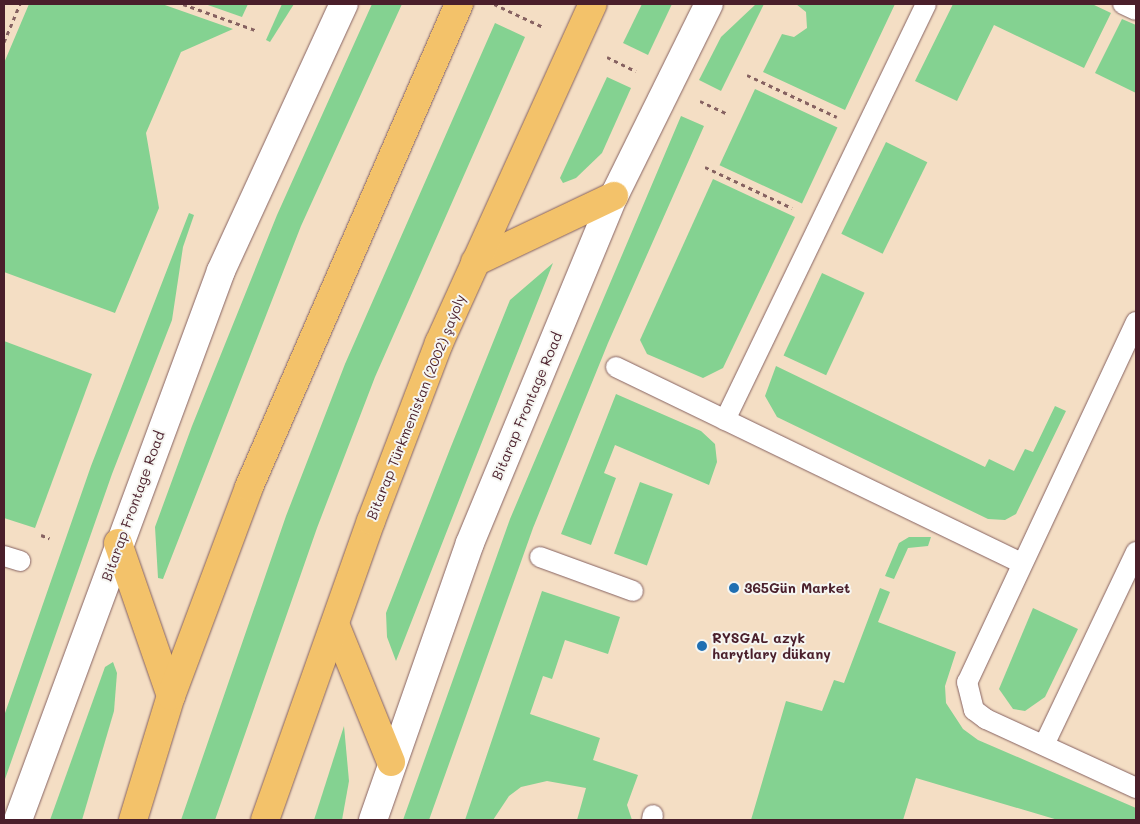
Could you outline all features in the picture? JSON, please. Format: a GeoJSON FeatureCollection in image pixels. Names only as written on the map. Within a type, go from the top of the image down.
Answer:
{"type":"FeatureCollection","features":[{"type":"Feature","properties":{"kind":"main road"},"geometry":{"type":"LineString","coordinates":[[133,820],[171,696],[252,478],[459,4]]}},
{"type":"Feature","properties":{"kind":"main road","name":"Bitarap Türkmenistan (2002) şaýoly"},"geometry":{"type":"LineString","coordinates":[[265,820],[335,624],[436,352],[592,4]]}},
{"type":"Feature","properties":{"kind":"main road"},"geometry":{"type":"LineString","coordinates":[[475,262],[614,196]]}},
{"type":"Feature","properties":{"kind":"main road"},"geometry":{"type":"LineString","coordinates":[[118,543],[171,696]]}},
{"type":"Feature","properties":{"kind":"main road"},"geometry":{"type":"LineString","coordinates":[[335,624],[391,762]]}},
{"type":"Feature","properties":{"kind":"street","name":"Bitarap Frontage Road"},"geometry":{"type":"LineString","coordinates":[[18,820],[118,543],[221,271],[344,4]]}},
{"type":"Feature","properties":{"kind":"street","name":"Bitarap Frontage Road"},"geometry":{"type":"LineString","coordinates":[[373,820],[391,762],[470,544],[614,196],[709,4]]}},
{"type":"Feature","properties":{"kind":"lane"},"geometry":{"type":"LineString","coordinates":[[725,420],[926,4]]}},
{"type":"Feature","properties":{"kind":"lane"},"geometry":{"type":"LineString","coordinates":[[1123,4],[1136,10]]}},
{"type":"Feature","properties":{"kind":"lane"},"geometry":{"type":"LineString","coordinates":[[1136,322],[970,668],[967,695],[986,719],[1136,788]]}},
{"type":"Feature","properties":{"kind":"lane"},"geometry":{"type":"LineString","coordinates":[[616,367],[1021,563]]}},
{"type":"Feature","properties":{"kind":"lane"},"geometry":{"type":"LineString","coordinates":[[1044,745],[1136,552]]}},
{"type":"Feature","properties":{"kind":"lane"},"geometry":{"type":"LineString","coordinates":[[540,557],[633,591]]}},
{"type":"Feature","properties":{"kind":"path"},"geometry":{"type":"LineString","coordinates":[[4,42],[20,4]]}},
{"type":"Feature","properties":{"kind":"path"},"geometry":{"type":"LineString","coordinates":[[183,4],[255,30]]}},
{"type":"Feature","properties":{"kind":"path"},"geometry":{"type":"LineString","coordinates":[[494,4],[728,114]]}},
{"type":"Feature","properties":{"kind":"path"},"geometry":{"type":"LineString","coordinates":[[747,75],[865,130]]}},
{"type":"Feature","properties":{"kind":"path"},"geometry":{"type":"LineString","coordinates":[[705,167],[821,221]]}},
{"type":"Feature","properties":{"kind":"green space"},"geometry":{"type":"Polygon","coordinates":[[[29,4],[162,4],[233,29],[181,52],[146,133],[159,208],[115,313],[4,272],[4,63],[29,4]]]}},
{"type":"Feature","properties":{"kind":"green space"},"geometry":{"type":"Polygon","coordinates":[[[205,4],[248,4],[242,17],[205,4]]]}},
{"type":"Feature","properties":{"kind":"green space"},"geometry":{"type":"Polygon","coordinates":[[[282,4],[294,4],[270,42],[266,40],[282,4]]]}},
{"type":"Feature","properties":{"kind":"green space"},"geometry":{"type":"Polygon","coordinates":[[[372,4],[402,4],[301,226],[163,579],[158,578],[155,527],[192,426],[277,215],[372,4]]]}},
{"type":"Feature","properties":{"kind":"green space"},"geometry":{"type":"Polygon","coordinates":[[[642,4],[672,4],[648,55],[623,43],[642,4]]]}},
{"type":"Feature","properties":{"kind":"green space"},"geometry":{"type":"Polygon","coordinates":[[[756,4],[764,4],[721,91],[699,80],[721,37],[756,4]]]}},
{"type":"Feature","properties":{"kind":"green space"},"geometry":{"type":"Polygon","coordinates":[[[796,4],[895,4],[845,110],[763,72],[782,34],[794,37],[807,28],[806,12],[796,4]]]}},
{"type":"Feature","properties":{"kind":"green space"},"geometry":{"type":"Polygon","coordinates":[[[953,4],[1092,4],[1111,13],[1084,68],[994,25],[957,101],[915,81],[953,4]]]}},
{"type":"Feature","properties":{"kind":"green space"},"geometry":{"type":"Polygon","coordinates":[[[1122,19],[1136,25],[1136,93],[1095,73],[1122,19]]]}},
{"type":"Feature","properties":{"kind":"green space"},"geometry":{"type":"Polygon","coordinates":[[[495,23],[525,37],[375,377],[317,528],[215,820],[181,820],[286,516],[345,364],[495,23]]]}},
{"type":"Feature","properties":{"kind":"green space"},"geometry":{"type":"Polygon","coordinates":[[[607,77],[631,88],[602,153],[576,178],[563,183],[560,178],[607,77]]]}},
{"type":"Feature","properties":{"kind":"green space"},"geometry":{"type":"Polygon","coordinates":[[[755,89],[837,127],[802,204],[720,165],[755,89]]]}},
{"type":"Feature","properties":{"kind":"green space"},"geometry":{"type":"Polygon","coordinates":[[[681,116],[704,126],[608,343],[533,528],[429,820],[403,820],[510,519],[681,116]]]}},
{"type":"Feature","properties":{"kind":"green space"},"geometry":{"type":"Polygon","coordinates":[[[886,142],[927,162],[883,254],[841,234],[886,142]]]}},
{"type":"Feature","properties":{"kind":"green space"},"geometry":{"type":"Polygon","coordinates":[[[713,179],[795,217],[723,368],[703,378],[647,354],[640,340],[713,179]]]}},
{"type":"Feature","properties":{"kind":"green space"},"geometry":{"type":"Polygon","coordinates":[[[189,213],[194,215],[183,247],[172,320],[112,474],[4,782],[4,716],[91,466],[189,213]]]}},
{"type":"Feature","properties":{"kind":"green space"},"geometry":{"type":"Polygon","coordinates":[[[553,263],[396,661],[387,637],[386,613],[450,449],[510,300],[553,263]]]}},
{"type":"Feature","properties":{"kind":"green space"},"geometry":{"type":"Polygon","coordinates":[[[822,273],[865,293],[826,375],[784,355],[822,273]]]}},
{"type":"Feature","properties":{"kind":"green space"},"geometry":{"type":"Polygon","coordinates":[[[4,341],[92,374],[35,528],[4,518],[4,341]]]}},
{"type":"Feature","properties":{"kind":"green space"},"geometry":{"type":"Polygon","coordinates":[[[776,366],[985,467],[989,459],[1014,471],[1025,449],[1033,452],[1055,406],[1066,411],[1016,514],[1005,520],[988,519],[777,417],[765,396],[776,366]]]}},
{"type":"Feature","properties":{"kind":"green space"},"geometry":{"type":"Polygon","coordinates":[[[616,394],[701,431],[715,444],[717,462],[709,485],[615,445],[604,473],[616,478],[591,545],[561,534],[616,394]]]}},
{"type":"Feature","properties":{"kind":"green space"},"geometry":{"type":"Polygon","coordinates":[[[640,482],[673,494],[647,565],[614,553],[640,482]]]}},
{"type":"Feature","properties":{"kind":"green space"},"geometry":{"type":"Polygon","coordinates":[[[909,537],[931,537],[928,546],[908,548],[894,579],[885,576],[899,543],[909,537]]]}},
{"type":"Feature","properties":{"kind":"green space"},"geometry":{"type":"Polygon","coordinates":[[[880,588],[890,592],[878,622],[956,652],[945,686],[946,703],[963,729],[978,740],[1136,808],[1136,820],[1058,820],[916,778],[903,820],[751,820],[786,701],[822,711],[834,680],[844,683],[880,588]]]}},
{"type":"Feature","properties":{"kind":"green space"},"geometry":{"type":"Polygon","coordinates":[[[542,591],[620,617],[608,654],[565,640],[552,679],[543,676],[530,714],[600,738],[593,760],[638,775],[627,805],[632,820],[577,820],[586,788],[547,781],[521,787],[509,796],[493,820],[465,820],[542,591]]]}},
{"type":"Feature","properties":{"kind":"green space"},"geometry":{"type":"Polygon","coordinates":[[[1033,608],[1078,629],[1045,697],[1025,711],[1013,709],[999,689],[1033,608]]]}},
{"type":"Feature","properties":{"kind":"green space"},"geometry":{"type":"Polygon","coordinates":[[[113,662],[117,673],[114,711],[82,820],[50,820],[105,667],[113,662]]]}},
{"type":"Feature","properties":{"kind":"green space"},"geometry":{"type":"Polygon","coordinates":[[[344,726],[349,781],[342,820],[314,820],[344,726]]]}},
{"type":"Feature","properties":{"kind":"place","name":"365Gün Market"},"geometry":{"type":"Point","coordinates":[734,588]}},
{"type":"Feature","properties":{"kind":"place","name":"RYSGAL azyk harytlary dükany"},"geometry":{"type":"Point","coordinates":[702,646]}}]}
